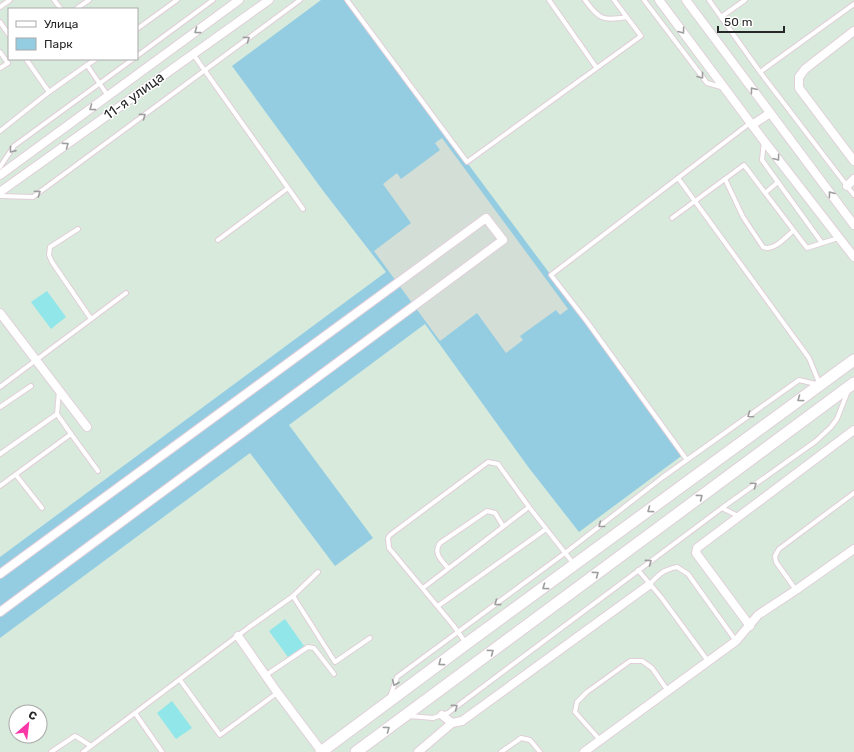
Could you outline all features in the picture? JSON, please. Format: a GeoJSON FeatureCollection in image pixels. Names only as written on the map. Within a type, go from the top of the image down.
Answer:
{"type":"FeatureCollection","features":[{"type":"Feature","properties":{"kind":"street","name":"11-я улица"},"geometry":{"type":"LineString","coordinates":[[0,175],[239,0]]}},
{"type":"Feature","properties":{"kind":"street","name":"11-я улица"},"geometry":{"type":"LineString","coordinates":[[0,192],[269,0]]}},
{"type":"Feature","properties":{"kind":"street"},"geometry":{"type":"LineString","coordinates":[[659,0],[751,124],[854,257]]}},
{"type":"Feature","properties":{"kind":"street"},"geometry":{"type":"LineString","coordinates":[[686,0],[854,225]]}},
{"type":"Feature","properties":{"kind":"street"},"geometry":{"type":"LineString","coordinates":[[854,31],[805,68],[799,77],[799,88],[854,161]]}},
{"type":"Feature","properties":{"kind":"street"},"geometry":{"type":"LineString","coordinates":[[751,124],[770,113]]}},
{"type":"Feature","properties":{"kind":"street"},"geometry":{"type":"LineString","coordinates":[[847,186],[854,180]]}},
{"type":"Feature","properties":{"kind":"street"},"geometry":{"type":"LineString","coordinates":[[0,574],[486,218],[503,240],[0,612]]}},
{"type":"Feature","properties":{"kind":"street"},"geometry":{"type":"LineString","coordinates":[[838,238],[854,265]]}},
{"type":"Feature","properties":{"kind":"street"},"geometry":{"type":"LineString","coordinates":[[0,313],[87,426]]}},
{"type":"Feature","properties":{"kind":"street"},"geometry":{"type":"LineString","coordinates":[[820,385],[854,354]]}},
{"type":"Feature","properties":{"kind":"street"},"geometry":{"type":"LineString","coordinates":[[238,636],[322,752],[466,644],[854,360]]}},
{"type":"Feature","properties":{"kind":"street"},"geometry":{"type":"LineString","coordinates":[[356,752],[852,385]]}},
{"type":"Feature","properties":{"kind":"street"},"geometry":{"type":"LineString","coordinates":[[750,626],[696,553],[697,548],[854,430]]}},
{"type":"Feature","properties":{"kind":"street"},"geometry":{"type":"LineString","coordinates":[[584,752],[736,641],[758,615],[854,549]]}},
{"type":"Feature","properties":{"kind":"street"},"geometry":{"type":"LineString","coordinates":[[418,752],[452,723],[462,721],[649,585]]}},
{"type":"Feature","properties":{"kind":"street"},"geometry":{"type":"LineString","coordinates":[[442,715],[452,723]]}},
{"type":"Feature","properties":{"kind":"lane"},"geometry":{"type":"LineString","coordinates":[[0,7],[10,0]]}},
{"type":"Feature","properties":{"kind":"lane"},"geometry":{"type":"LineString","coordinates":[[54,0],[60,8]]}},
{"type":"Feature","properties":{"kind":"lane"},"geometry":{"type":"LineString","coordinates":[[78,8],[90,0]]}},
{"type":"Feature","properties":{"kind":"lane"},"geometry":{"type":"LineString","coordinates":[[138,28],[177,0]]}},
{"type":"Feature","properties":{"kind":"lane"},"geometry":{"type":"LineString","coordinates":[[138,55],[213,0]]}},
{"type":"Feature","properties":{"kind":"lane"},"geometry":{"type":"LineString","coordinates":[[0,196],[33,197],[300,0]]}},
{"type":"Feature","properties":{"kind":"lane"},"geometry":{"type":"LineString","coordinates":[[347,0],[467,162],[596,67],[641,36],[614,0]]}},
{"type":"Feature","properties":{"kind":"lane"},"geometry":{"type":"LineString","coordinates":[[549,0],[596,67]]}},
{"type":"Feature","properties":{"kind":"lane"},"geometry":{"type":"LineString","coordinates":[[585,0],[598,16],[606,19],[627,17]]}},
{"type":"Feature","properties":{"kind":"lane"},"geometry":{"type":"LineString","coordinates":[[644,0],[707,83],[724,87]]}},
{"type":"Feature","properties":{"kind":"lane"},"geometry":{"type":"LineString","coordinates":[[709,0],[760,72],[854,195]]}},
{"type":"Feature","properties":{"kind":"lane"},"geometry":{"type":"LineString","coordinates":[[721,18],[745,0]]}},
{"type":"Feature","properties":{"kind":"lane"},"geometry":{"type":"LineString","coordinates":[[760,72],[854,4]]}},
{"type":"Feature","properties":{"kind":"lane"},"geometry":{"type":"LineString","coordinates":[[0,22],[8,34]]}},
{"type":"Feature","properties":{"kind":"lane"},"geometry":{"type":"LineString","coordinates":[[0,52],[8,63],[0,68]]}},
{"type":"Feature","properties":{"kind":"lane"},"geometry":{"type":"LineString","coordinates":[[193,54],[303,209]]}},
{"type":"Feature","properties":{"kind":"lane"},"geometry":{"type":"LineString","coordinates":[[27,60],[49,92]]}},
{"type":"Feature","properties":{"kind":"lane"},"geometry":{"type":"LineString","coordinates":[[0,131],[49,92],[94,60]]}},
{"type":"Feature","properties":{"kind":"lane"},"geometry":{"type":"LineString","coordinates":[[0,167],[14,146],[132,60]]}},
{"type":"Feature","properties":{"kind":"lane"},"geometry":{"type":"LineString","coordinates":[[87,65],[108,96]]}},
{"type":"Feature","properties":{"kind":"lane"},"geometry":{"type":"LineString","coordinates":[[687,460],[588,323],[551,275],[751,124]]}},
{"type":"Feature","properties":{"kind":"lane"},"geometry":{"type":"LineString","coordinates":[[764,141],[762,160],[822,243]]}},
{"type":"Feature","properties":{"kind":"lane"},"geometry":{"type":"LineString","coordinates":[[672,218],[744,165],[806,248],[838,238]]}},
{"type":"Feature","properties":{"kind":"lane"},"geometry":{"type":"LineString","coordinates":[[678,178],[809,358],[820,385]]}},
{"type":"Feature","properties":{"kind":"lane"},"geometry":{"type":"LineString","coordinates":[[725,179],[743,217],[764,247],[772,248],[793,231]]}},
{"type":"Feature","properties":{"kind":"lane"},"geometry":{"type":"LineString","coordinates":[[765,194],[778,182]]}},
{"type":"Feature","properties":{"kind":"lane"},"geometry":{"type":"LineString","coordinates":[[218,240],[288,188]]}},
{"type":"Feature","properties":{"kind":"lane"},"geometry":{"type":"LineString","coordinates":[[78,229],[50,247],[49,255],[52,262],[91,318]]}},
{"type":"Feature","properties":{"kind":"lane"},"geometry":{"type":"LineString","coordinates":[[0,387],[37,361],[91,318],[126,293]]}},
{"type":"Feature","properties":{"kind":"lane"},"geometry":{"type":"LineString","coordinates":[[388,703],[397,677],[565,553],[687,460],[799,380],[820,385]]}},
{"type":"Feature","properties":{"kind":"lane"},"geometry":{"type":"LineString","coordinates":[[405,715],[433,718],[448,713],[638,570],[816,441],[826,432],[837,418],[852,385]]}},
{"type":"Feature","properties":{"kind":"lane"},"geometry":{"type":"LineString","coordinates":[[0,407],[31,386]]}},
{"type":"Feature","properties":{"kind":"lane"},"geometry":{"type":"LineString","coordinates":[[59,390],[57,414],[98,471]]}},
{"type":"Feature","properties":{"kind":"lane"},"geometry":{"type":"LineString","coordinates":[[0,454],[57,414]]}},
{"type":"Feature","properties":{"kind":"lane"},"geometry":{"type":"LineString","coordinates":[[0,486],[71,434]]}},
{"type":"Feature","properties":{"kind":"lane"},"geometry":{"type":"LineString","coordinates":[[466,644],[458,631],[390,548],[388,538],[488,462],[498,464],[528,507],[575,565]]}},
{"type":"Feature","properties":{"kind":"lane"},"geometry":{"type":"LineString","coordinates":[[16,475],[42,508]]}},
{"type":"Feature","properties":{"kind":"lane"},"geometry":{"type":"LineString","coordinates":[[796,590],[776,562],[775,556],[779,549],[854,493]]}},
{"type":"Feature","properties":{"kind":"lane"},"geometry":{"type":"LineString","coordinates":[[423,588],[528,507]]}},
{"type":"Feature","properties":{"kind":"lane"},"geometry":{"type":"LineString","coordinates":[[722,508],[738,516]]}},
{"type":"Feature","properties":{"kind":"lane"},"geometry":{"type":"LineString","coordinates":[[448,568],[438,555],[437,550],[440,543],[487,511],[495,513],[503,526]]}},
{"type":"Feature","properties":{"kind":"lane"},"geometry":{"type":"LineString","coordinates":[[438,606],[546,528]]}},
{"type":"Feature","properties":{"kind":"lane"},"geometry":{"type":"LineString","coordinates":[[649,585],[666,569],[677,567],[688,574],[736,641]]}},
{"type":"Feature","properties":{"kind":"lane"},"geometry":{"type":"LineString","coordinates":[[638,570],[649,585],[661,597],[708,662]]}},
{"type":"Feature","properties":{"kind":"lane"},"geometry":{"type":"LineString","coordinates":[[83,752],[293,596],[318,572]]}},
{"type":"Feature","properties":{"kind":"lane"},"geometry":{"type":"LineString","coordinates":[[293,596],[335,662],[370,638]]}},
{"type":"Feature","properties":{"kind":"lane"},"geometry":{"type":"LineString","coordinates":[[266,675],[308,647],[314,648],[334,674]]}},
{"type":"Feature","properties":{"kind":"lane"},"geometry":{"type":"LineString","coordinates":[[600,741],[575,712],[577,702],[587,692],[612,673],[630,661],[642,661],[652,668],[668,691]]}},
{"type":"Feature","properties":{"kind":"lane"},"geometry":{"type":"LineString","coordinates":[[180,680],[220,734],[278,692]]}},
{"type":"Feature","properties":{"kind":"lane"},"geometry":{"type":"LineString","coordinates":[[135,713],[162,752]]}},
{"type":"Feature","properties":{"kind":"lane"},"geometry":{"type":"LineString","coordinates":[[51,752],[75,736],[91,746]]}},
{"type":"Feature","properties":{"kind":"lane"},"geometry":{"type":"LineString","coordinates":[[501,752],[521,738],[530,740],[540,752]]}},
{"type":"Feature","properties":{"kind":"green space"},"geometry":{"type":"Polygon","coordinates":[[[321,0],[346,0],[684,454],[579,532],[529,468],[425,324],[289,425],[373,538],[335,566],[250,453],[0,638],[0,557],[386,272],[324,192],[232,66],[321,0]]]}},
{"type":"Feature","properties":{"kind":"shaded area"},"geometry":{"type":"Polygon","coordinates":[[[442,138],[568,309],[560,315],[556,310],[520,336],[523,340],[506,353],[477,313],[440,341],[374,251],[411,223],[383,184],[397,173],[401,179],[440,150],[435,143],[442,138]]]}},
{"type":"Feature","properties":{"kind":"shaded area"},"geometry":{"type":"Polygon","coordinates":[[[47,291],[66,317],[51,329],[31,302],[47,291]]]}},
{"type":"Feature","properties":{"kind":"shaded area"},"geometry":{"type":"Polygon","coordinates":[[[285,619],[304,646],[288,657],[269,631],[285,619]]]}},
{"type":"Feature","properties":{"kind":"shaded area"},"geometry":{"type":"Polygon","coordinates":[[[172,701],[192,728],[176,739],[157,713],[172,701]]]}}]}
